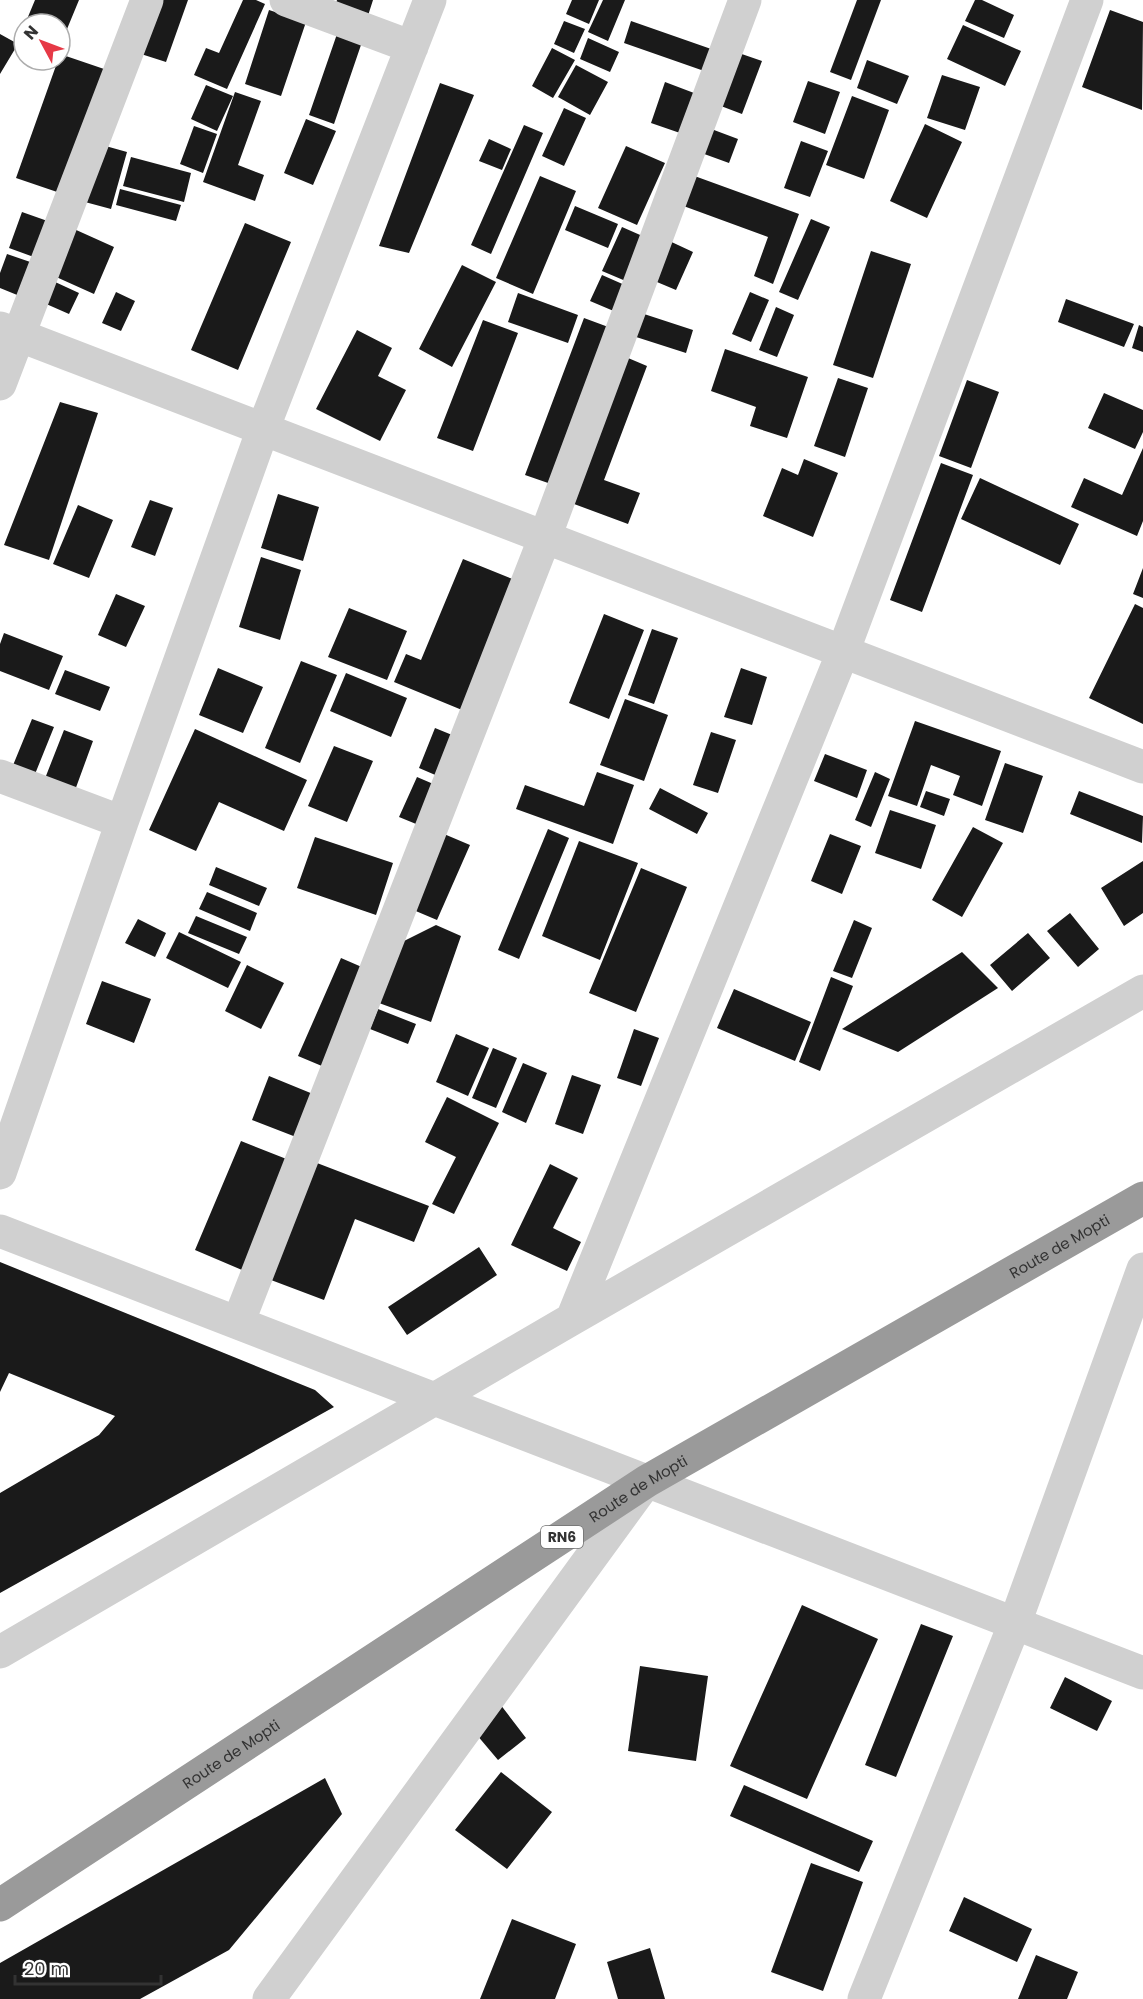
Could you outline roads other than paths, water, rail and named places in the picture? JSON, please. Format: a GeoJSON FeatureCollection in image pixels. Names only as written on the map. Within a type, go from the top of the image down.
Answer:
{"type":"FeatureCollection","features":[{"type":"Feature","properties":{"kind":"highway","name":"Route de Mopti"},"geometry":{"type":"LineString","coordinates":[[0,1905],[647,1481],[1143,1198]]}},
{"type":"Feature","properties":{"kind":"street"},"geometry":{"type":"LineString","coordinates":[[0,384],[9,332],[147,0]]}},
{"type":"Feature","properties":{"kind":"street"},"geometry":{"type":"LineString","coordinates":[[286,0],[412,47]]}},
{"type":"Feature","properties":{"kind":"street"},"geometry":{"type":"LineString","coordinates":[[0,1173],[122,822],[263,429],[430,0]]}},
{"type":"Feature","properties":{"kind":"street"},"geometry":{"type":"LineString","coordinates":[[238,1323],[545,537],[745,0]]}},
{"type":"Feature","properties":{"kind":"street"},"geometry":{"type":"LineString","coordinates":[[572,1318],[843,652],[1087,0]]}},
{"type":"Feature","properties":{"kind":"street"},"geometry":{"type":"LineString","coordinates":[[9,332],[1143,767]]}},
{"type":"Feature","properties":{"kind":"street"},"geometry":{"type":"LineString","coordinates":[[0,776],[122,822]]}},
{"type":"Feature","properties":{"kind":"street"},"geometry":{"type":"LineString","coordinates":[[0,1652],[572,1318],[1143,991]]}},
{"type":"Feature","properties":{"kind":"street"},"geometry":{"type":"LineString","coordinates":[[0,1231],[1143,1673]]}},
{"type":"Feature","properties":{"kind":"street"},"geometry":{"type":"LineString","coordinates":[[864,1999],[1015,1623],[1143,1269]]}},
{"type":"Feature","properties":{"kind":"street"},"geometry":{"type":"LineString","coordinates":[[269,1999],[647,1481]]}}]}
